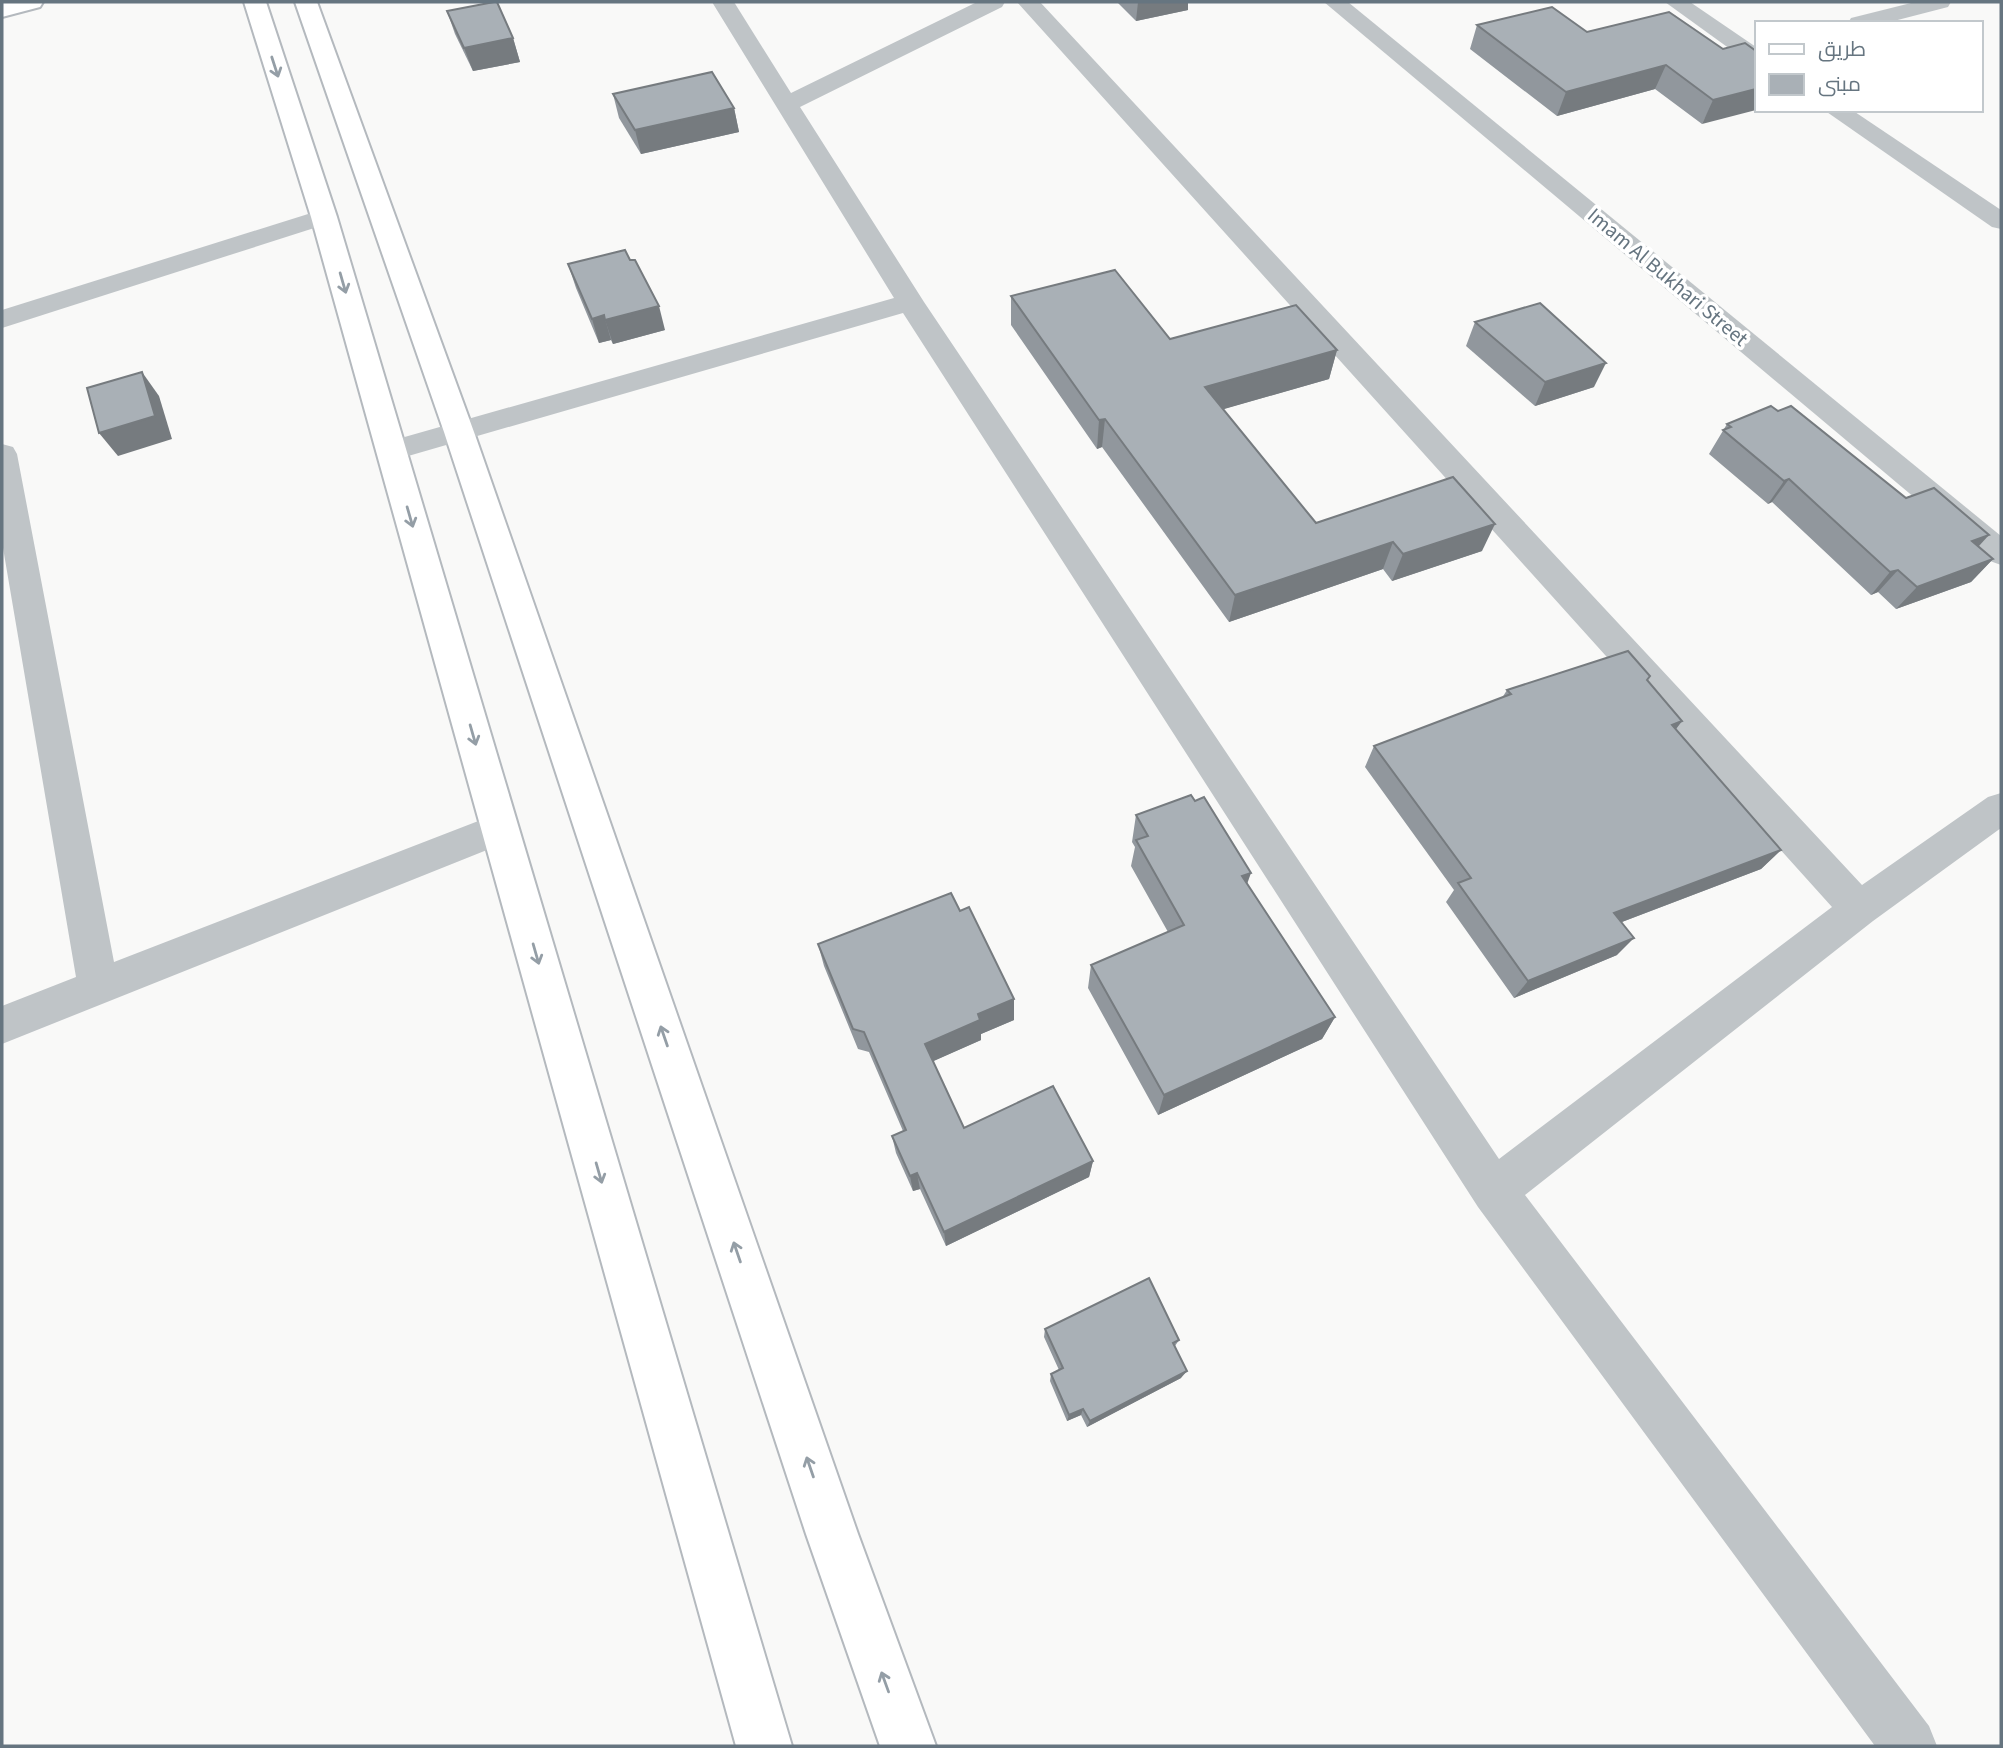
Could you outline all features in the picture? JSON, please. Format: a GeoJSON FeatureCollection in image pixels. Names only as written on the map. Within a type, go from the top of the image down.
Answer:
{"type":"FeatureCollection","features":[{"type":"Feature","properties":{"kind":"main road"},"geometry":{"type":"LineString","coordinates":[[2,10],[32,2]]}},
{"type":"Feature","properties":{"kind":"main road"},"geometry":{"type":"LineString","coordinates":[[255,2],[324,217],[764,1746]]}},
{"type":"Feature","properties":{"kind":"main road"},"geometry":{"type":"LineString","coordinates":[[306,2],[459,432],[828,1521],[908,1746]]}},
{"type":"Feature","properties":{"kind":"street"},"geometry":{"type":"LineString","coordinates":[[723,2],[789,103],[910,302],[1494,1191],[1909,1746]]}},
{"type":"Feature","properties":{"kind":"street"},"geometry":{"type":"LineString","coordinates":[[789,103],[993,2]]}},
{"type":"Feature","properties":{"kind":"street"},"geometry":{"type":"LineString","coordinates":[[1028,2],[1859,909]]}},
{"type":"Feature","properties":{"kind":"street","name":"Imam Al Bukhari Street"},"geometry":{"type":"LineString","coordinates":[[1335,2],[2001,553]]}},
{"type":"Feature","properties":{"kind":"street"},"geometry":{"type":"LineString","coordinates":[[1676,2],[1754,53]]}},
{"type":"Feature","properties":{"kind":"street"},"geometry":{"type":"LineString","coordinates":[[1867,21],[1940,2]]}},
{"type":"Feature","properties":{"kind":"street"},"geometry":{"type":"LineString","coordinates":[[1839,112],[2001,221]]}},
{"type":"Feature","properties":{"kind":"street"},"geometry":{"type":"LineString","coordinates":[[2,319],[324,217]]}},
{"type":"Feature","properties":{"kind":"street"},"geometry":{"type":"LineString","coordinates":[[391,451],[910,302]]}},
{"type":"Feature","properties":{"kind":"street"},"geometry":{"type":"LineString","coordinates":[[2,454],[98,986]]}},
{"type":"Feature","properties":{"kind":"street"},"geometry":{"type":"LineString","coordinates":[[1494,1191],[1859,909],[2001,808]]}},
{"type":"Feature","properties":{"kind":"street"},"geometry":{"type":"LineString","coordinates":[[2,1025],[499,829]]}},
{"type":"Feature","properties":{"kind":"building"},"geometry":{"type":"Polygon","coordinates":[[[497,2],[513,38],[464,48],[447,11],[497,2]]]}},
{"type":"Feature","properties":{"kind":"building"},"geometry":{"type":"Polygon","coordinates":[[[1552,7],[1587,32],[1669,12],[1723,49],[1745,43],[1755,50],[1755,89],[1713,100],[1666,65],[1566,92],[1477,25],[1552,7]]]}},
{"type":"Feature","properties":{"kind":"building"},"geometry":{"type":"Polygon","coordinates":[[[712,72],[734,108],[635,130],[613,94],[712,72]]]}},
{"type":"Feature","properties":{"kind":"building"},"geometry":{"type":"Polygon","coordinates":[[[625,250],[630,260],[635,260],[659,306],[605,320],[604,315],[592,319],[568,264],[625,250]]]}},
{"type":"Feature","properties":{"kind":"building"},"geometry":{"type":"Polygon","coordinates":[[[1115,270],[1170,339],[1296,305],[1337,350],[1205,387],[1316,523],[1453,477],[1495,524],[1403,554],[1393,542],[1235,595],[1105,419],[1099,420],[1011,296],[1115,270]]]}},
{"type":"Feature","properties":{"kind":"building"},"geometry":{"type":"Polygon","coordinates":[[[1540,303],[1606,363],[1545,382],[1475,322],[1540,303]]]}},
{"type":"Feature","properties":{"kind":"building"},"geometry":{"type":"Polygon","coordinates":[[[142,372],[155,416],[99,433],[87,388],[142,372]]]}},
{"type":"Feature","properties":{"kind":"building"},"geometry":{"type":"Polygon","coordinates":[[[1771,406],[1778,411],[1791,406],[1906,498],[1934,488],[1989,535],[1972,541],[1993,559],[1917,587],[1898,570],[1890,572],[1789,479],[1784,481],[1723,430],[1731,427],[1727,424],[1771,406]]]}},
{"type":"Feature","properties":{"kind":"building"},"geometry":{"type":"Polygon","coordinates":[[[1628,651],[1650,676],[1647,680],[1682,721],[1672,725],[1781,850],[1614,913],[1634,938],[1528,981],[1458,883],[1471,878],[1374,746],[1511,694],[1507,690],[1628,651]]]}},
{"type":"Feature","properties":{"kind":"building"},"geometry":{"type":"Polygon","coordinates":[[[1191,795],[1195,801],[1204,797],[1251,873],[1242,876],[1335,1017],[1164,1095],[1091,965],[1184,925],[1136,840],[1148,836],[1136,815],[1191,795]]]}},
{"type":"Feature","properties":{"kind":"building"},"geometry":{"type":"Polygon","coordinates":[[[951,893],[960,911],[969,907],[1014,999],[978,1014],[980,1020],[925,1044],[964,1128],[1053,1086],[1093,1161],[944,1232],[917,1173],[910,1176],[892,1136],[906,1130],[864,1032],[853,1029],[818,944],[951,893]]]}},
{"type":"Feature","properties":{"kind":"building"},"geometry":{"type":"Polygon","coordinates":[[[1149,1278],[1179,1340],[1173,1343],[1187,1371],[1090,1421],[1083,1409],[1069,1415],[1051,1374],[1063,1368],[1045,1329],[1149,1278]]]}}]}
